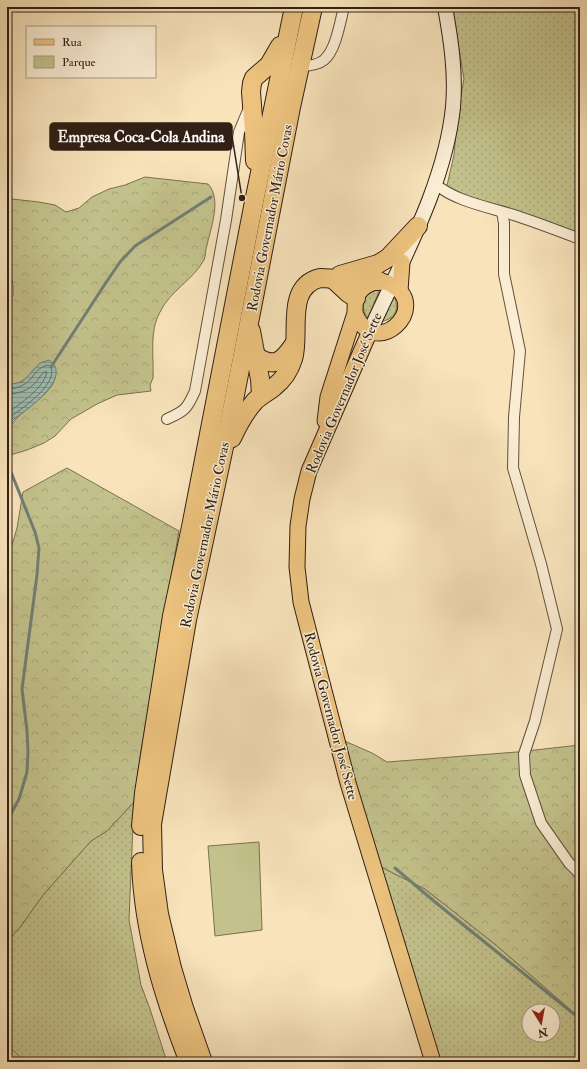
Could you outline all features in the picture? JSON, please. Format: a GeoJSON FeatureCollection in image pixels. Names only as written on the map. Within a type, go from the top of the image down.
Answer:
{"type":"FeatureCollection","features":[{"type":"Feature","properties":{"kind":"highway"},"geometry":{"type":"LineString","coordinates":[[254,202],[255,170],[246,131],[252,102],[252,83],[254,78],[269,66],[276,55],[293,7]]}},
{"type":"Feature","properties":{"kind":"highway","name":"Rodovia Governador Mário Covas"},"geometry":{"type":"LineString","coordinates":[[189,1062],[159,971],[149,935],[144,907],[141,832],[144,793],[172,616],[191,528],[293,7]]}},
{"type":"Feature","properties":{"kind":"highway","name":"Rodovia Governador Mário Covas"},"geometry":{"type":"LineString","coordinates":[[204,1062],[184,1008],[172,968],[159,914],[153,870],[152,824],[187,620],[233,405],[291,107],[313,7]]}},
{"type":"Feature","properties":{"kind":"highway"},"geometry":{"type":"LineString","coordinates":[[261,73],[273,73],[278,78],[285,86],[291,107]]}},
{"type":"Feature","properties":{"kind":"highway"},"geometry":{"type":"LineString","coordinates":[[329,279],[378,264],[388,258],[418,226]]}},
{"type":"Feature","properties":{"kind":"highway"},"geometry":{"type":"LineString","coordinates":[[240,277],[242,291],[224,394],[226,400],[233,405],[257,399]]}},
{"type":"Feature","properties":{"kind":"highway"},"geometry":{"type":"LineString","coordinates":[[220,462],[241,420],[257,399],[275,387],[288,370],[294,357],[296,309],[300,293],[307,284],[316,279],[329,279],[390,286]]}},
{"type":"Feature","properties":{"kind":"highway"},"geometry":{"type":"LineString","coordinates":[[329,279],[348,293],[355,306]]}},
{"type":"Feature","properties":{"kind":"highway"},"geometry":{"type":"LineString","coordinates":[[249,320],[260,379],[257,399]]}},
{"type":"Feature","properties":{"kind":"highway"},"geometry":{"type":"LineString","coordinates":[[256,356],[268,362],[280,361],[286,356],[295,342]]}},
{"type":"Feature","properties":{"kind":"main road"},"geometry":{"type":"LineString","coordinates":[[390,286],[418,226],[435,184],[442,166],[448,139],[453,106],[454,63],[445,7]]}},
{"type":"Feature","properties":{"kind":"main road"},"geometry":{"type":"LineString","coordinates":[[324,435],[328,397],[355,306],[361,290],[369,284],[390,286],[405,302],[405,312],[401,322],[394,329],[377,331],[360,323],[355,306]]}},
{"type":"Feature","properties":{"kind":"main road","name":"Rodovia Governador José Sette"},"geometry":{"type":"LineString","coordinates":[[390,286],[377,331],[349,376],[309,471],[302,498],[298,526],[297,567],[301,602],[348,783],[433,1062]]}},
{"type":"Feature","properties":{"kind":"street"},"geometry":{"type":"LineString","coordinates":[[300,66],[312,65],[324,60],[336,38],[344,7]]}},
{"type":"Feature","properties":{"kind":"street"},"geometry":{"type":"LineString","coordinates":[[167,419],[181,413],[189,404],[194,390],[226,220],[246,131]]}},
{"type":"Feature","properties":{"kind":"street"},"geometry":{"type":"LineString","coordinates":[[435,184],[445,192],[580,239]]}},
{"type":"Feature","properties":{"kind":"street"},"geometry":{"type":"LineString","coordinates":[[502,212],[504,223],[504,274],[520,351],[514,417],[513,468],[541,564],[557,629],[535,720],[524,754],[525,775],[541,823],[569,863],[580,874]]}},
{"type":"Feature","properties":{"kind":"green space"},"geometry":{"type":"Polygon","coordinates":[[[452,7],[580,7],[580,235],[446,190],[454,155],[458,112],[464,79],[452,7]]]}},
{"type":"Feature","properties":{"kind":"green space"},"geometry":{"type":"Polygon","coordinates":[[[145,177],[208,184],[212,190],[215,205],[213,222],[204,260],[194,274],[164,305],[154,328],[153,378],[150,385],[151,391],[117,395],[97,404],[71,419],[55,436],[44,443],[7,456],[7,439],[9,429],[21,414],[47,392],[53,384],[56,375],[54,365],[34,369],[22,381],[16,384],[7,385],[7,303],[13,296],[13,286],[7,261],[7,202],[12,199],[39,202],[55,205],[66,212],[79,208],[92,197],[109,189],[125,185],[145,177]]]}},
{"type":"Feature","properties":{"kind":"green space"},"geometry":{"type":"Polygon","coordinates":[[[381,286],[368,318],[364,312],[363,306],[366,294],[381,286]]]}},
{"type":"Feature","properties":{"kind":"green space"},"geometry":{"type":"Polygon","coordinates":[[[392,291],[396,302],[396,311],[390,318],[379,322],[392,291]]]}},
{"type":"Feature","properties":{"kind":"green space"},"geometry":{"type":"Polygon","coordinates":[[[67,468],[179,531],[141,751],[134,802],[107,831],[91,841],[43,895],[21,926],[7,942],[7,562],[17,528],[23,492],[67,468]]]}},
{"type":"Feature","properties":{"kind":"green space"},"geometry":{"type":"Polygon","coordinates":[[[340,739],[372,753],[387,762],[517,752],[580,745],[580,1018],[496,945],[425,889],[379,866],[340,739]]]}},
{"type":"Feature","properties":{"kind":"green space"},"geometry":{"type":"Polygon","coordinates":[[[134,802],[129,920],[141,985],[167,1062],[25,1062],[7,1044],[7,942],[21,926],[43,895],[91,841],[107,831],[134,802]]]}},
{"type":"Feature","properties":{"kind":"green space"},"geometry":{"type":"Polygon","coordinates":[[[259,842],[262,930],[215,936],[208,846],[259,842]]]}},
{"type":"Feature","properties":{"kind":"green space"},"geometry":{"type":"Polygon","coordinates":[[[379,866],[425,889],[496,945],[580,1018],[580,1062],[438,1062],[379,866]]]}},
{"type":"Feature","properties":{"kind":"green space"},"geometry":{"type":"Polygon","coordinates":[[[7,1044],[25,1062],[7,1062],[7,1044]]]}},
{"type":"Feature","properties":{"kind":"water"},"geometry":{"type":"Polygon","coordinates":[[[49,360],[56,369],[52,385],[38,400],[7,424],[7,385],[22,382],[40,363],[49,360]]]}},
{"type":"Feature","properties":{"kind":"waterway"},"geometry":{"type":"LineString","coordinates":[[51,367],[120,262],[135,246],[211,197]]}},
{"type":"Feature","properties":{"kind":"waterway"},"geometry":{"type":"LineString","coordinates":[[7,462],[35,532],[39,548],[37,575],[22,689],[27,731],[27,772],[19,799],[7,821]]}},
{"type":"Feature","properties":{"kind":"waterway"},"geometry":{"type":"LineString","coordinates":[[395,868],[580,1019]]}},
{"type":"Feature","properties":{"kind":"place","name":"Empresa Coca-Cola Andina"},"geometry":{"type":"Point","coordinates":[242,198]}}]}
